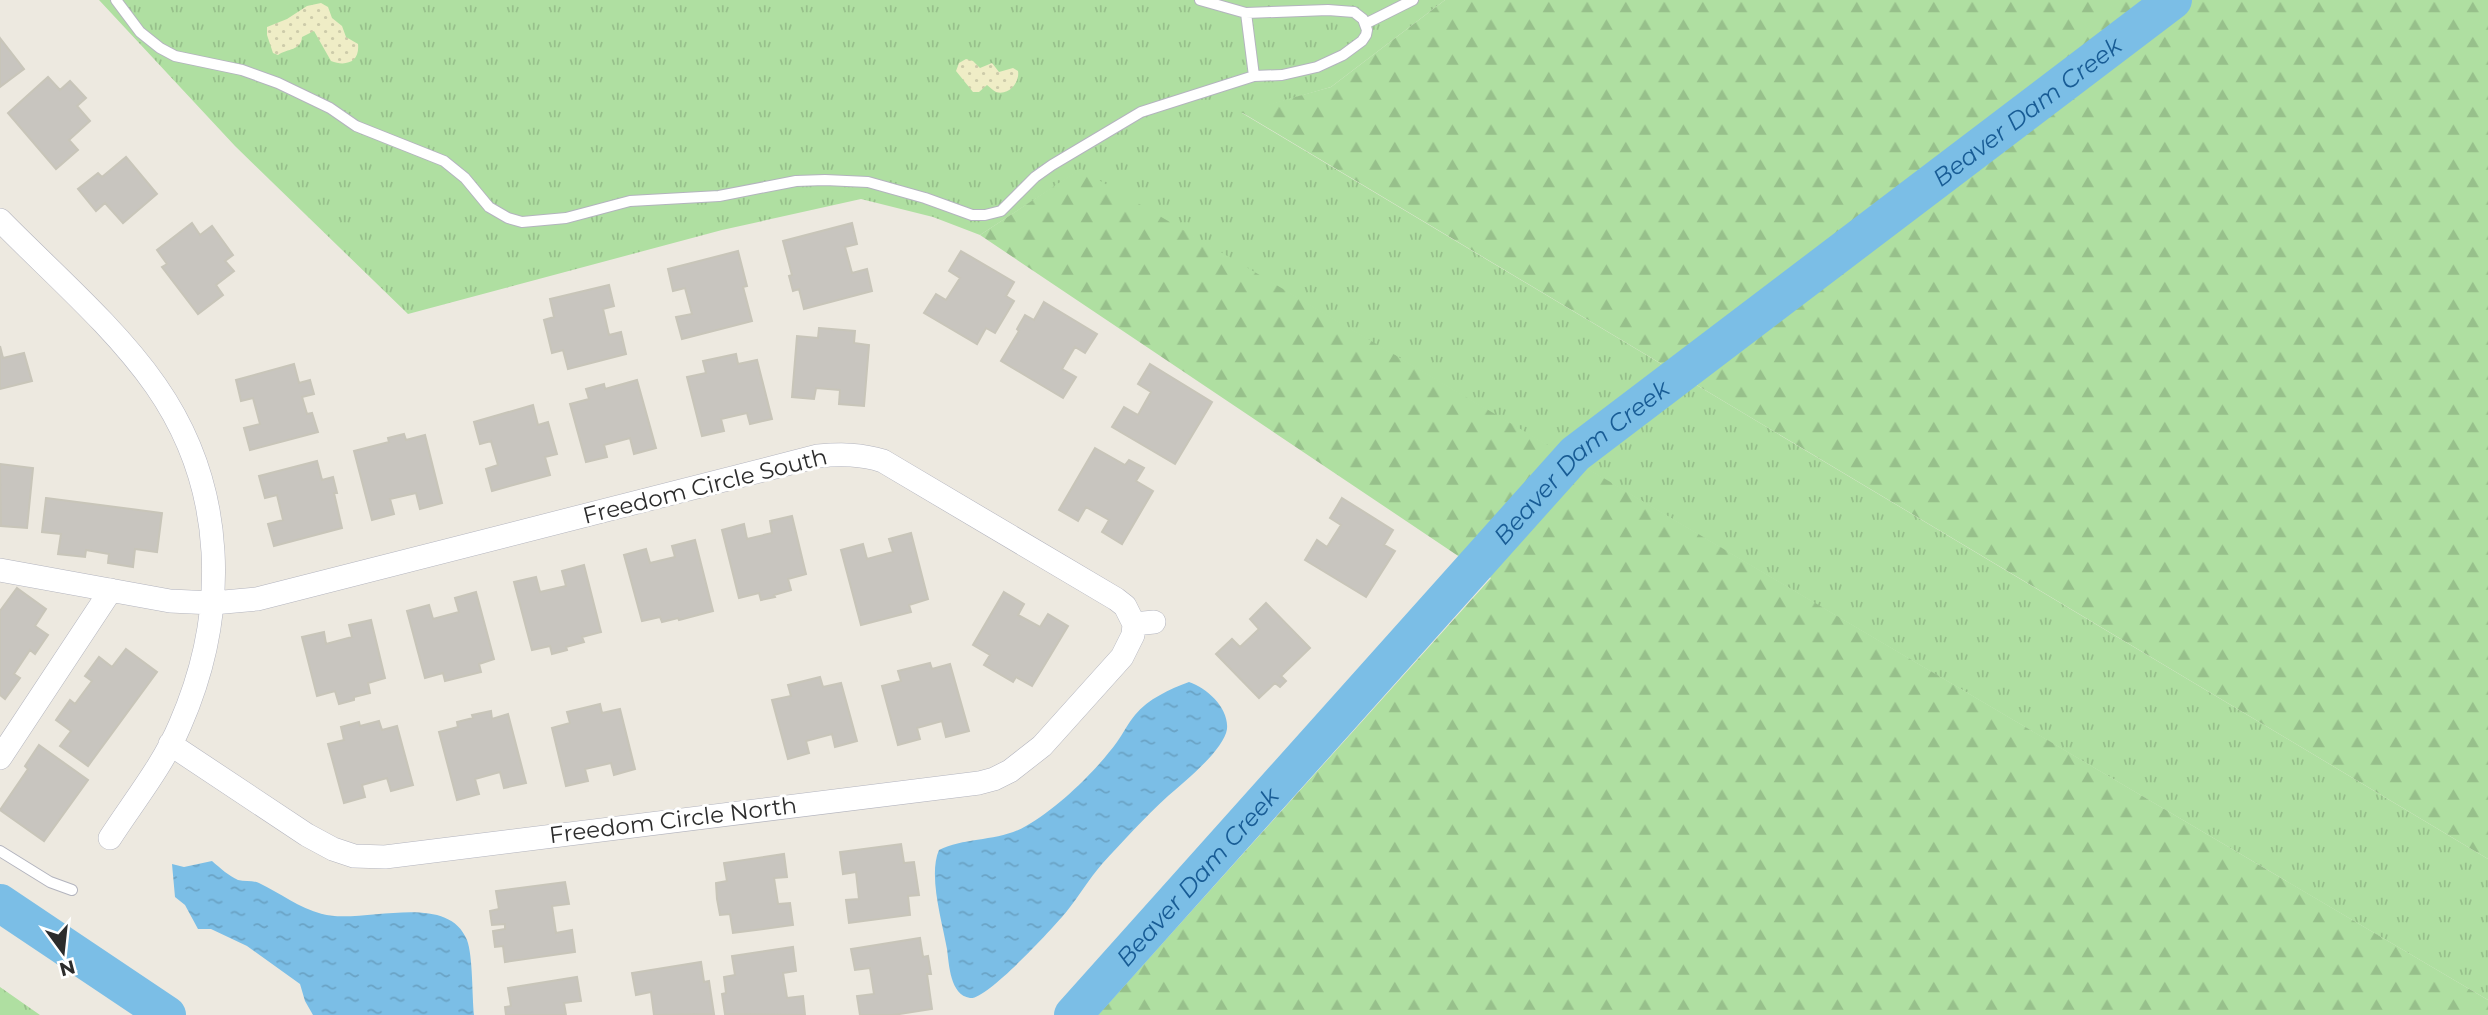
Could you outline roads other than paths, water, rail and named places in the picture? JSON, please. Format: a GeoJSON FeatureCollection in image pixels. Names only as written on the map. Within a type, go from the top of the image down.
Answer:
{"type":"FeatureCollection","features":[{"type":"Feature","properties":{"kind":"street"},"geometry":{"type":"LineString","coordinates":[[0,220],[132,354],[156,387],[179,424],[193,454],[207,508],[214,556],[213,603],[203,661],[190,700],[170,744],[110,838]]}},
{"type":"Feature","properties":{"kind":"street","name":"Freedom Circle South"},"geometry":{"type":"LineString","coordinates":[[0,570],[170,601],[213,603],[257,599],[818,456],[842,453],[864,455],[883,461],[1116,599],[1144,623]]}},
{"type":"Feature","properties":{"kind":"street"},"geometry":{"type":"LineString","coordinates":[[0,758],[111,590]]}},
{"type":"Feature","properties":{"kind":"street","name":"Freedom Circle North"},"geometry":{"type":"LineString","coordinates":[[170,744],[307,835],[333,849],[354,856],[385,857],[966,785],[994,779],[1024,762],[1042,746],[1122,657],[1133,635],[1144,623]]}},
{"type":"Feature","properties":{"kind":"lane"},"geometry":{"type":"LineString","coordinates":[[116,0],[140,32],[160,48],[175,56],[242,70],[278,83],[330,108],[356,126],[430,154],[456,169],[489,207],[508,218],[522,222],[566,218],[630,201],[719,196],[796,181],[825,180],[868,182],[972,215],[995,213],[1009,205],[1035,177],[1052,165],[1141,112],[1254,76],[1299,72],[1330,62],[1362,41],[1367,30],[1360,15],[1335,10],[1246,13],[1200,0]]}},
{"type":"Feature","properties":{"kind":"lane"},"geometry":{"type":"LineString","coordinates":[[1365,24],[1413,0]]}},
{"type":"Feature","properties":{"kind":"lane"},"geometry":{"type":"LineString","coordinates":[[1246,13],[1254,76]]}},
{"type":"Feature","properties":{"kind":"lane"},"geometry":{"type":"LineString","coordinates":[[0,850],[50,882],[72,890]]}},
{"type":"Feature","properties":{"kind":"water"},"geometry":{"type":"Polygon","coordinates":[[[1189,682],[1203,689],[1221,706],[1227,729],[1219,746],[1118,847],[1060,919],[1005,976],[978,996],[963,996],[952,978],[937,898],[935,872],[939,850],[960,843],[1005,835],[1038,818],[1063,799],[1098,765],[1140,709],[1160,695],[1189,682]]]}},
{"type":"Feature","properties":{"kind":"water"},"geometry":{"type":"Polygon","coordinates":[[[212,861],[238,880],[259,883],[322,914],[359,916],[402,912],[442,916],[457,925],[467,940],[474,1015],[313,1015],[300,984],[247,946],[211,929],[198,929],[185,905],[175,897],[172,864],[184,867],[212,861]]]}},
{"type":"Feature","properties":{"kind":"waterway","name":"Beaver Dam Creek"},"geometry":{"type":"LineString","coordinates":[[1073,1015],[1575,454],[2173,0]]}},
{"type":"Feature","properties":{"kind":"waterway","name":"Beaver Dam Creek"},"geometry":{"type":"LineString","coordinates":[[0,903],[167,1015]]}}]}
